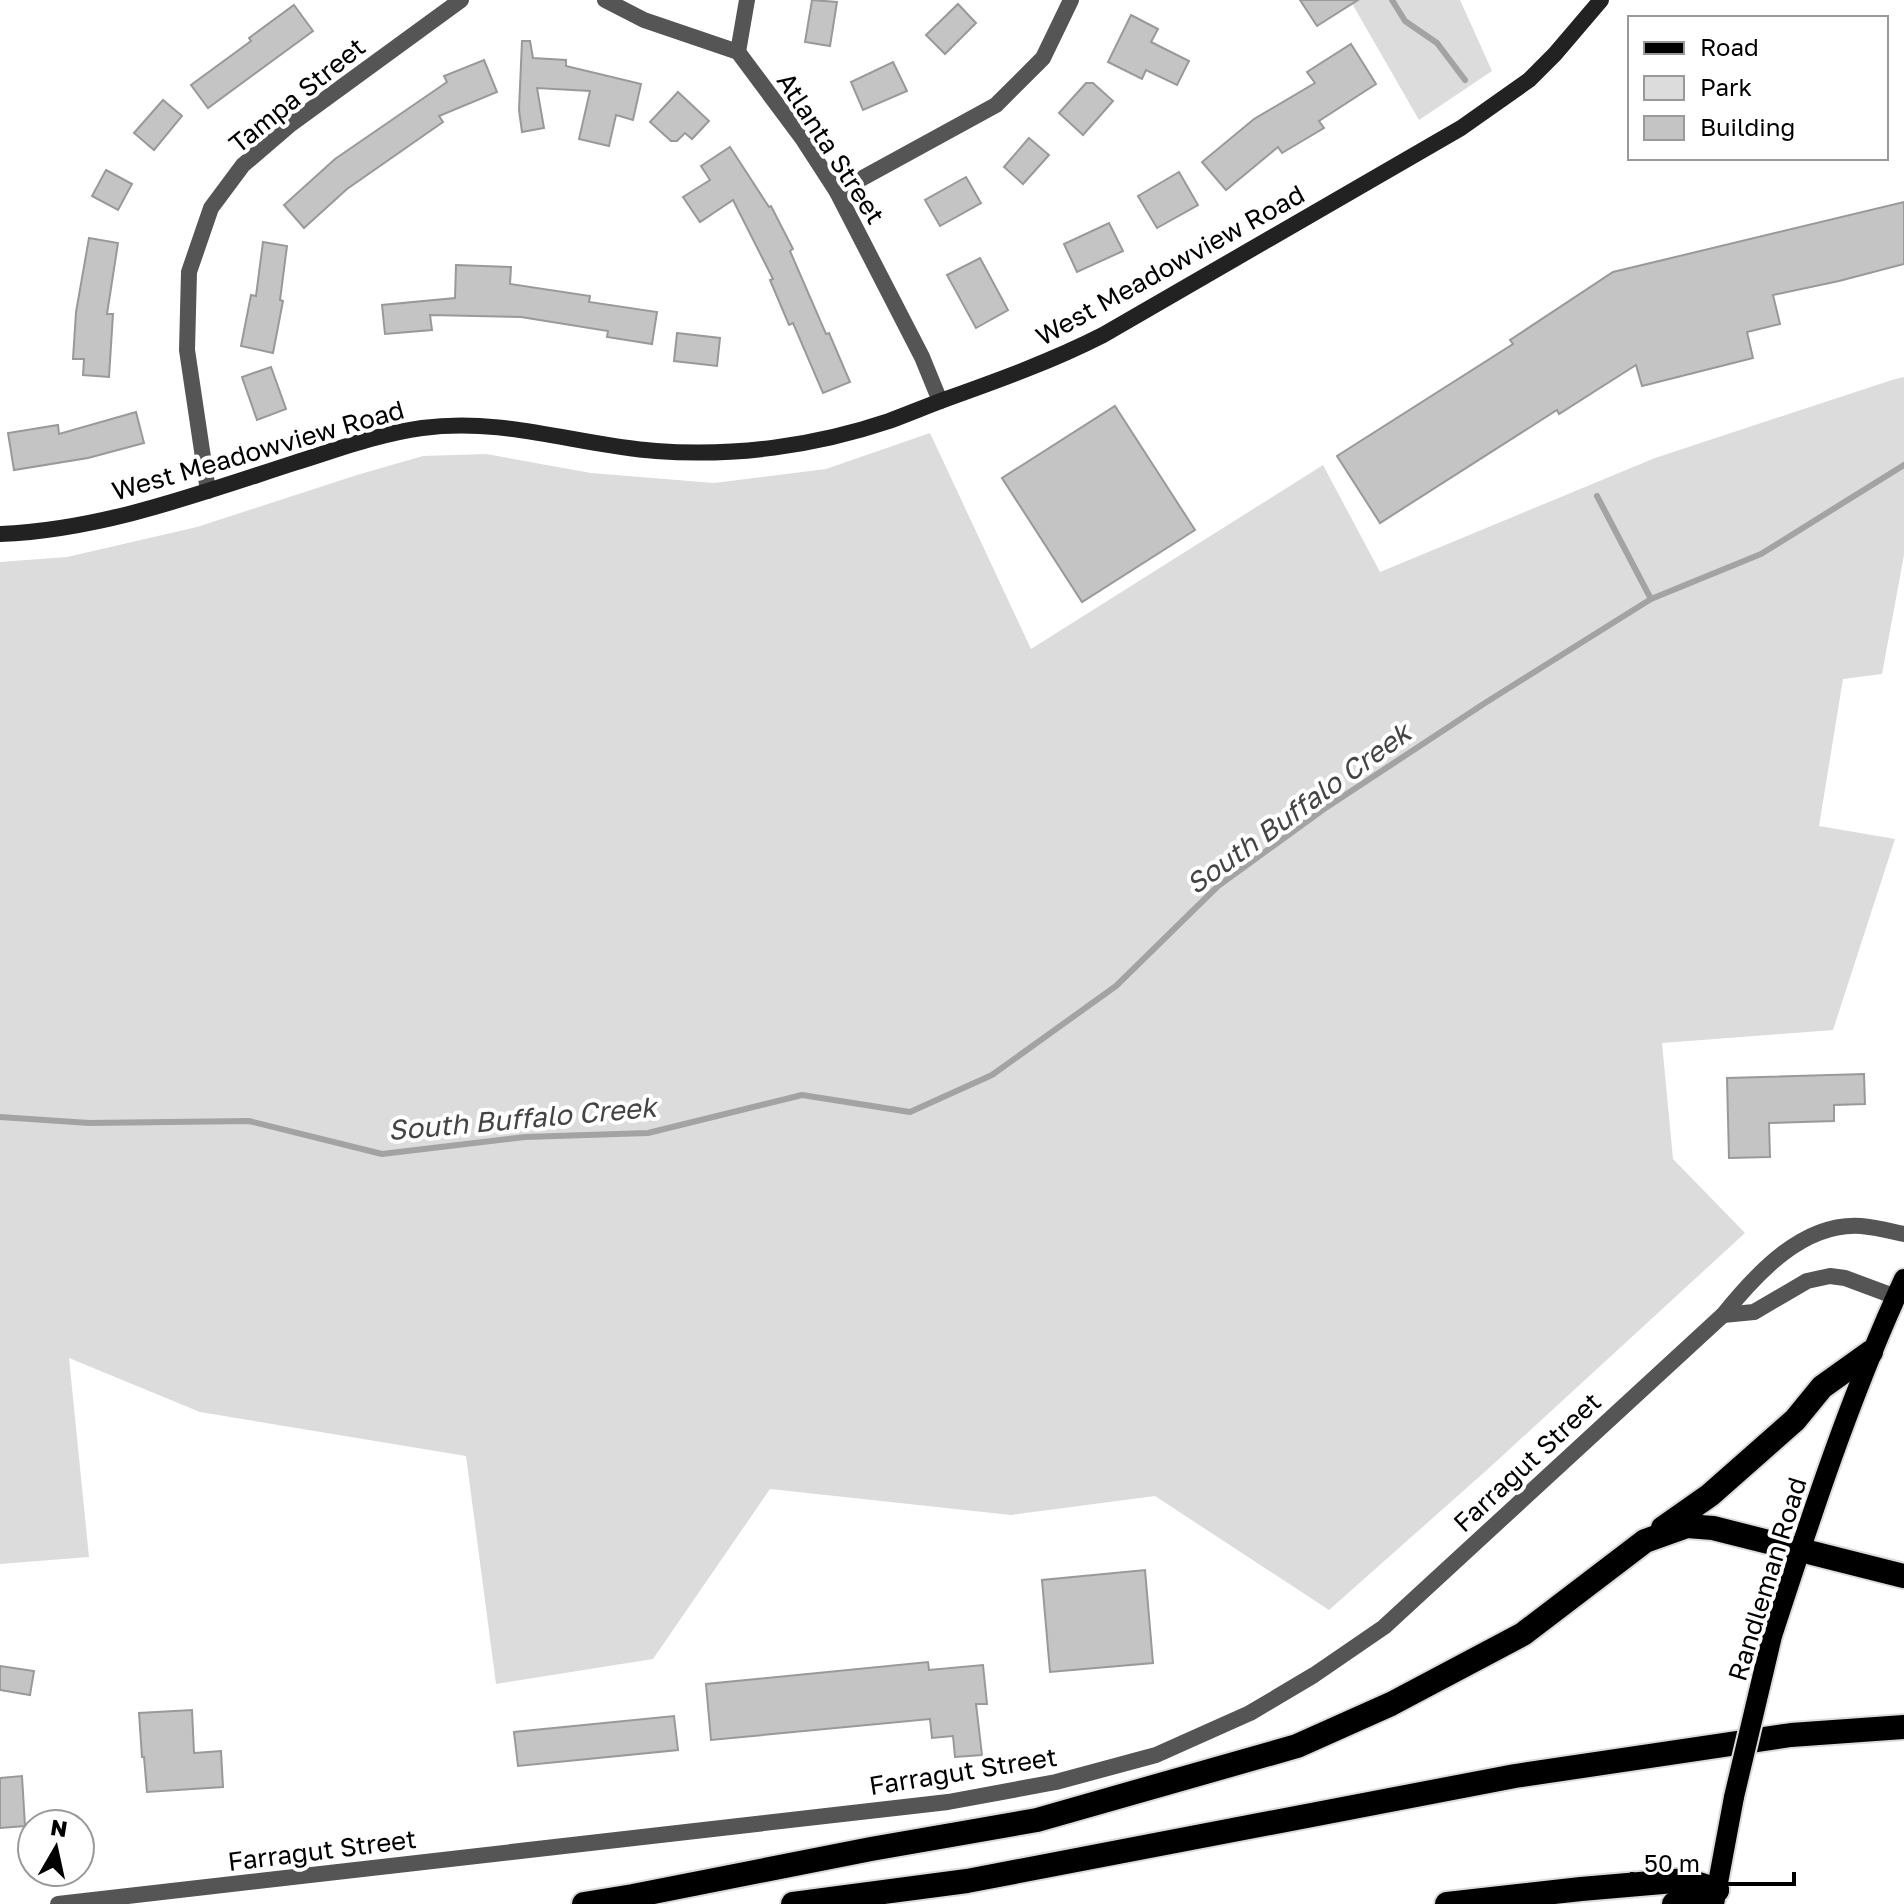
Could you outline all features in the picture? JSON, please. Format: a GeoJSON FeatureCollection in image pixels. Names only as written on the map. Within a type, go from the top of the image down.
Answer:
{"type":"FeatureCollection","features":[{"type":"Feature","properties":{"kind":"highway"},"geometry":{"type":"LineString","coordinates":[[584,1904],[1037,1820],[1297,1746],[1391,1704],[1523,1634],[1710,1495],[1795,1420],[1822,1387],[1871,1352]]}},
{"type":"Feature","properties":{"kind":"highway"},"geometry":{"type":"LineString","coordinates":[[1645,1541],[1687,1526],[1713,1528],[1904,1576]]}},
{"type":"Feature","properties":{"kind":"highway"},"geometry":{"type":"LineString","coordinates":[[793,1904],[967,1881],[1515,1776],[1791,1735],[1904,1727]]}},
{"type":"Feature","properties":{"kind":"highway"},"geometry":{"type":"LineString","coordinates":[[1447,1904],[1686,1880],[1716,1897]]}},
{"type":"Feature","properties":{"kind":"highway"},"geometry":{"type":"LineString","coordinates":[[896,1904],[967,1881]]}},
{"type":"Feature","properties":{"kind":"highway"},"geometry":{"type":"LineString","coordinates":[[1674,1904],[1716,1897]]}},
{"type":"Feature","properties":{"kind":"main road","name":"Randleman Road"},"geometry":{"type":"LineString","coordinates":[[1716,1897],[1734,1797],[1772,1636],[1871,1352],[1900,1288]]}},
{"type":"Feature","properties":{"kind":"street","name":"Tampa Street"},"geometry":{"type":"LineString","coordinates":[[208,491],[187,350],[189,272],[211,208],[243,165],[291,124],[461,0]]}},
{"type":"Feature","properties":{"kind":"street"},"geometry":{"type":"LineString","coordinates":[[605,0],[644,20],[738,52],[747,0]]}},
{"type":"Feature","properties":{"kind":"street"},"geometry":{"type":"LineString","coordinates":[[837,192],[996,105],[1043,58],[1071,0]]}},
{"type":"Feature","properties":{"kind":"street","name":"West Meadowview Road"},"geometry":{"type":"LineString","coordinates":[[0,534],[86,525],[208,491],[386,434],[422,428],[462,424],[503,427],[655,451],[725,453],[771,448],[889,421],[1064,355],[1120,326],[1441,140],[1529,80],[1601,0]]}},
{"type":"Feature","properties":{"kind":"street","name":"Atlanta Street"},"geometry":{"type":"LineString","coordinates":[[738,52],[802,138],[837,192],[922,357],[940,401]]}},
{"type":"Feature","properties":{"kind":"street","name":"Farragut Street"},"geometry":{"type":"LineString","coordinates":[[58,1904],[948,1802],[1056,1782],[1156,1755],[1250,1713],[1314,1675],[1384,1627],[1723,1315],[1744,1289],[1795,1244],[1836,1227],[1861,1226],[1904,1234]]}},
{"type":"Feature","properties":{"kind":"street"},"geometry":{"type":"LineString","coordinates":[[1723,1315],[1754,1312],[1807,1281],[1830,1276],[1900,1288]]}},
{"type":"Feature","properties":{"kind":"green space"},"geometry":{"type":"Polygon","coordinates":[[[1350,0],[1460,0],[1492,71],[1419,120],[1350,0]]]}},
{"type":"Feature","properties":{"kind":"green space"},"geometry":{"type":"Polygon","coordinates":[[[1904,377],[1904,555],[1882,674],[1843,679],[1819,826],[1895,839],[1833,1030],[1662,1043],[1673,1159],[1745,1233],[1329,1610],[1155,1496],[1011,1515],[770,1489],[653,1659],[496,1684],[466,1456],[200,1412],[69,1358],[89,1557],[0,1564],[0,562],[67,557],[197,527],[423,456],[486,454],[591,473],[714,483],[826,469],[930,433],[1031,649],[1323,465],[1380,572],[1655,458],[1904,377]]]}},
{"type":"Feature","properties":{"kind":"building"},"geometry":{"type":"Polygon","coordinates":[[[812,0],[837,2],[830,46],[805,42],[812,0]]]}},
{"type":"Feature","properties":{"kind":"building"},"geometry":{"type":"Polygon","coordinates":[[[1300,0],[1358,0],[1317,26],[1300,0]]]}},
{"type":"Feature","properties":{"kind":"building"},"geometry":{"type":"Polygon","coordinates":[[[958,4],[976,23],[945,54],[926,35],[958,4]]]}},
{"type":"Feature","properties":{"kind":"building"},"geometry":{"type":"Polygon","coordinates":[[[294,5],[313,31],[208,108],[191,85],[294,5]]]}},
{"type":"Feature","properties":{"kind":"building"},"geometry":{"type":"Polygon","coordinates":[[[1131,15],[1158,29],[1151,42],[1189,61],[1177,85],[1146,70],[1142,79],[1108,62],[1131,15]]]}},
{"type":"Feature","properties":{"kind":"building"},"geometry":{"type":"Polygon","coordinates":[[[522,41],[530,41],[533,58],[566,60],[566,66],[641,84],[633,120],[616,115],[609,146],[579,139],[590,91],[537,88],[544,128],[522,132],[519,110],[522,41]]]}},
{"type":"Feature","properties":{"kind":"building"},"geometry":{"type":"Polygon","coordinates":[[[1351,44],[1376,84],[1319,121],[1324,128],[1282,153],[1278,147],[1226,190],[1202,162],[1254,119],[1315,83],[1307,72],[1351,44]]]}},
{"type":"Feature","properties":{"kind":"building"},"geometry":{"type":"Polygon","coordinates":[[[484,60],[497,92],[439,116],[443,122],[347,189],[304,228],[284,205],[335,159],[447,82],[444,76],[484,60]]]}},
{"type":"Feature","properties":{"kind":"building"},"geometry":{"type":"Polygon","coordinates":[[[893,62],[907,91],[863,110],[851,82],[893,62]]]}},
{"type":"Feature","properties":{"kind":"building"},"geometry":{"type":"Polygon","coordinates":[[[1086,83],[1093,83],[1113,101],[1083,135],[1059,113],[1086,83]]]}},
{"type":"Feature","properties":{"kind":"building"},"geometry":{"type":"Polygon","coordinates":[[[678,92],[709,121],[692,139],[685,133],[677,141],[671,141],[650,122],[678,92]]]}},
{"type":"Feature","properties":{"kind":"building"},"geometry":{"type":"Polygon","coordinates":[[[163,100],[182,116],[154,150],[134,133],[163,100]]]}},
{"type":"Feature","properties":{"kind":"building"},"geometry":{"type":"Polygon","coordinates":[[[1029,138],[1049,155],[1023,184],[1004,167],[1029,138]]]}},
{"type":"Feature","properties":{"kind":"building"},"geometry":{"type":"Polygon","coordinates":[[[730,147],[771,206],[793,249],[790,251],[850,382],[823,393],[793,323],[789,325],[770,280],[773,279],[733,200],[700,222],[683,197],[710,180],[701,166],[730,147]]]}},
{"type":"Feature","properties":{"kind":"building"},"geometry":{"type":"Polygon","coordinates":[[[106,170],[132,184],[118,210],[92,196],[106,170]]]}},
{"type":"Feature","properties":{"kind":"building"},"geometry":{"type":"Polygon","coordinates":[[[1179,172],[1198,205],[1157,228],[1138,196],[1179,172]]]}},
{"type":"Feature","properties":{"kind":"building"},"geometry":{"type":"Polygon","coordinates":[[[966,177],[981,203],[940,226],[925,200],[966,177]]]}},
{"type":"Feature","properties":{"kind":"building"},"geometry":{"type":"Polygon","coordinates":[[[1904,202],[1904,264],[1773,295],[1780,324],[1747,332],[1753,358],[1642,386],[1636,365],[1559,414],[1557,410],[1380,523],[1337,456],[1513,344],[1510,340],[1613,272],[1904,202]]]}},
{"type":"Feature","properties":{"kind":"building"},"geometry":{"type":"Polygon","coordinates":[[[1109,223],[1123,251],[1077,272],[1064,244],[1109,223]]]}},
{"type":"Feature","properties":{"kind":"building"},"geometry":{"type":"Polygon","coordinates":[[[89,238],[118,243],[107,314],[113,314],[109,377],[83,375],[84,359],[73,359],[76,312],[89,238]]]}},
{"type":"Feature","properties":{"kind":"building"},"geometry":{"type":"Polygon","coordinates":[[[263,242],[287,246],[280,300],[283,301],[273,353],[241,346],[251,295],[256,296],[263,242]]]}},
{"type":"Feature","properties":{"kind":"building"},"geometry":{"type":"Polygon","coordinates":[[[980,258],[1008,310],[976,328],[947,275],[980,258]]]}},
{"type":"Feature","properties":{"kind":"building"},"geometry":{"type":"Polygon","coordinates":[[[456,265],[511,267],[510,284],[590,296],[589,302],[657,312],[652,344],[607,337],[608,331],[521,317],[430,315],[432,330],[385,334],[382,305],[455,298],[456,265]]]}},
{"type":"Feature","properties":{"kind":"building"},"geometry":{"type":"Polygon","coordinates":[[[677,333],[720,338],[717,366],[674,361],[677,333]]]}},
{"type":"Feature","properties":{"kind":"building"},"geometry":{"type":"Polygon","coordinates":[[[271,367],[286,409],[257,420],[242,377],[271,367]]]}},
{"type":"Feature","properties":{"kind":"building"},"geometry":{"type":"Polygon","coordinates":[[[1115,406],[1195,530],[1082,602],[1002,478],[1115,406]]]}},
{"type":"Feature","properties":{"kind":"building"},"geometry":{"type":"Polygon","coordinates":[[[136,412],[144,443],[88,458],[14,470],[8,433],[58,425],[59,434],[136,412]]]}},
{"type":"Feature","properties":{"kind":"building"},"geometry":{"type":"Polygon","coordinates":[[[1864,1074],[1865,1104],[1834,1105],[1834,1121],[1769,1123],[1770,1157],[1729,1158],[1727,1078],[1864,1074]]]}},
{"type":"Feature","properties":{"kind":"building"},"geometry":{"type":"Polygon","coordinates":[[[1145,1570],[1153,1663],[1050,1672],[1042,1580],[1145,1570]]]}},
{"type":"Feature","properties":{"kind":"building"},"geometry":{"type":"Polygon","coordinates":[[[928,1662],[929,1670],[983,1665],[987,1704],[976,1704],[982,1755],[955,1757],[953,1736],[932,1738],[930,1719],[711,1740],[706,1684],[928,1662]]]}},
{"type":"Feature","properties":{"kind":"building"},"geometry":{"type":"Polygon","coordinates":[[[0,1666],[34,1671],[30,1695],[0,1690],[0,1666]]]}},
{"type":"Feature","properties":{"kind":"building"},"geometry":{"type":"Polygon","coordinates":[[[192,1710],[194,1753],[221,1751],[223,1787],[147,1792],[139,1713],[192,1710]]]}},
{"type":"Feature","properties":{"kind":"building"},"geometry":{"type":"Polygon","coordinates":[[[674,1716],[678,1750],[518,1766],[514,1732],[674,1716]]]}},
{"type":"Feature","properties":{"kind":"building"},"geometry":{"type":"Polygon","coordinates":[[[22,1776],[24,1808],[16,1808],[16,1827],[0,1828],[0,1778],[22,1776]]]}},
{"type":"Feature","properties":{"kind":"waterway"},"geometry":{"type":"LineString","coordinates":[[1392,0],[1405,21],[1437,43],[1465,80]]}},
{"type":"Feature","properties":{"kind":"waterway","name":"South Buffalo Creek"},"geometry":{"type":"LineString","coordinates":[[0,1117],[89,1123],[249,1121],[382,1154],[525,1137],[648,1133],[802,1095],[910,1112],[992,1075],[1116,986],[1218,886],[1324,809],[1485,703],[1651,599],[1761,554],[1904,465]]}},
{"type":"Feature","properties":{"kind":"waterway"},"geometry":{"type":"LineString","coordinates":[[1597,496],[1651,599]]}}]}
